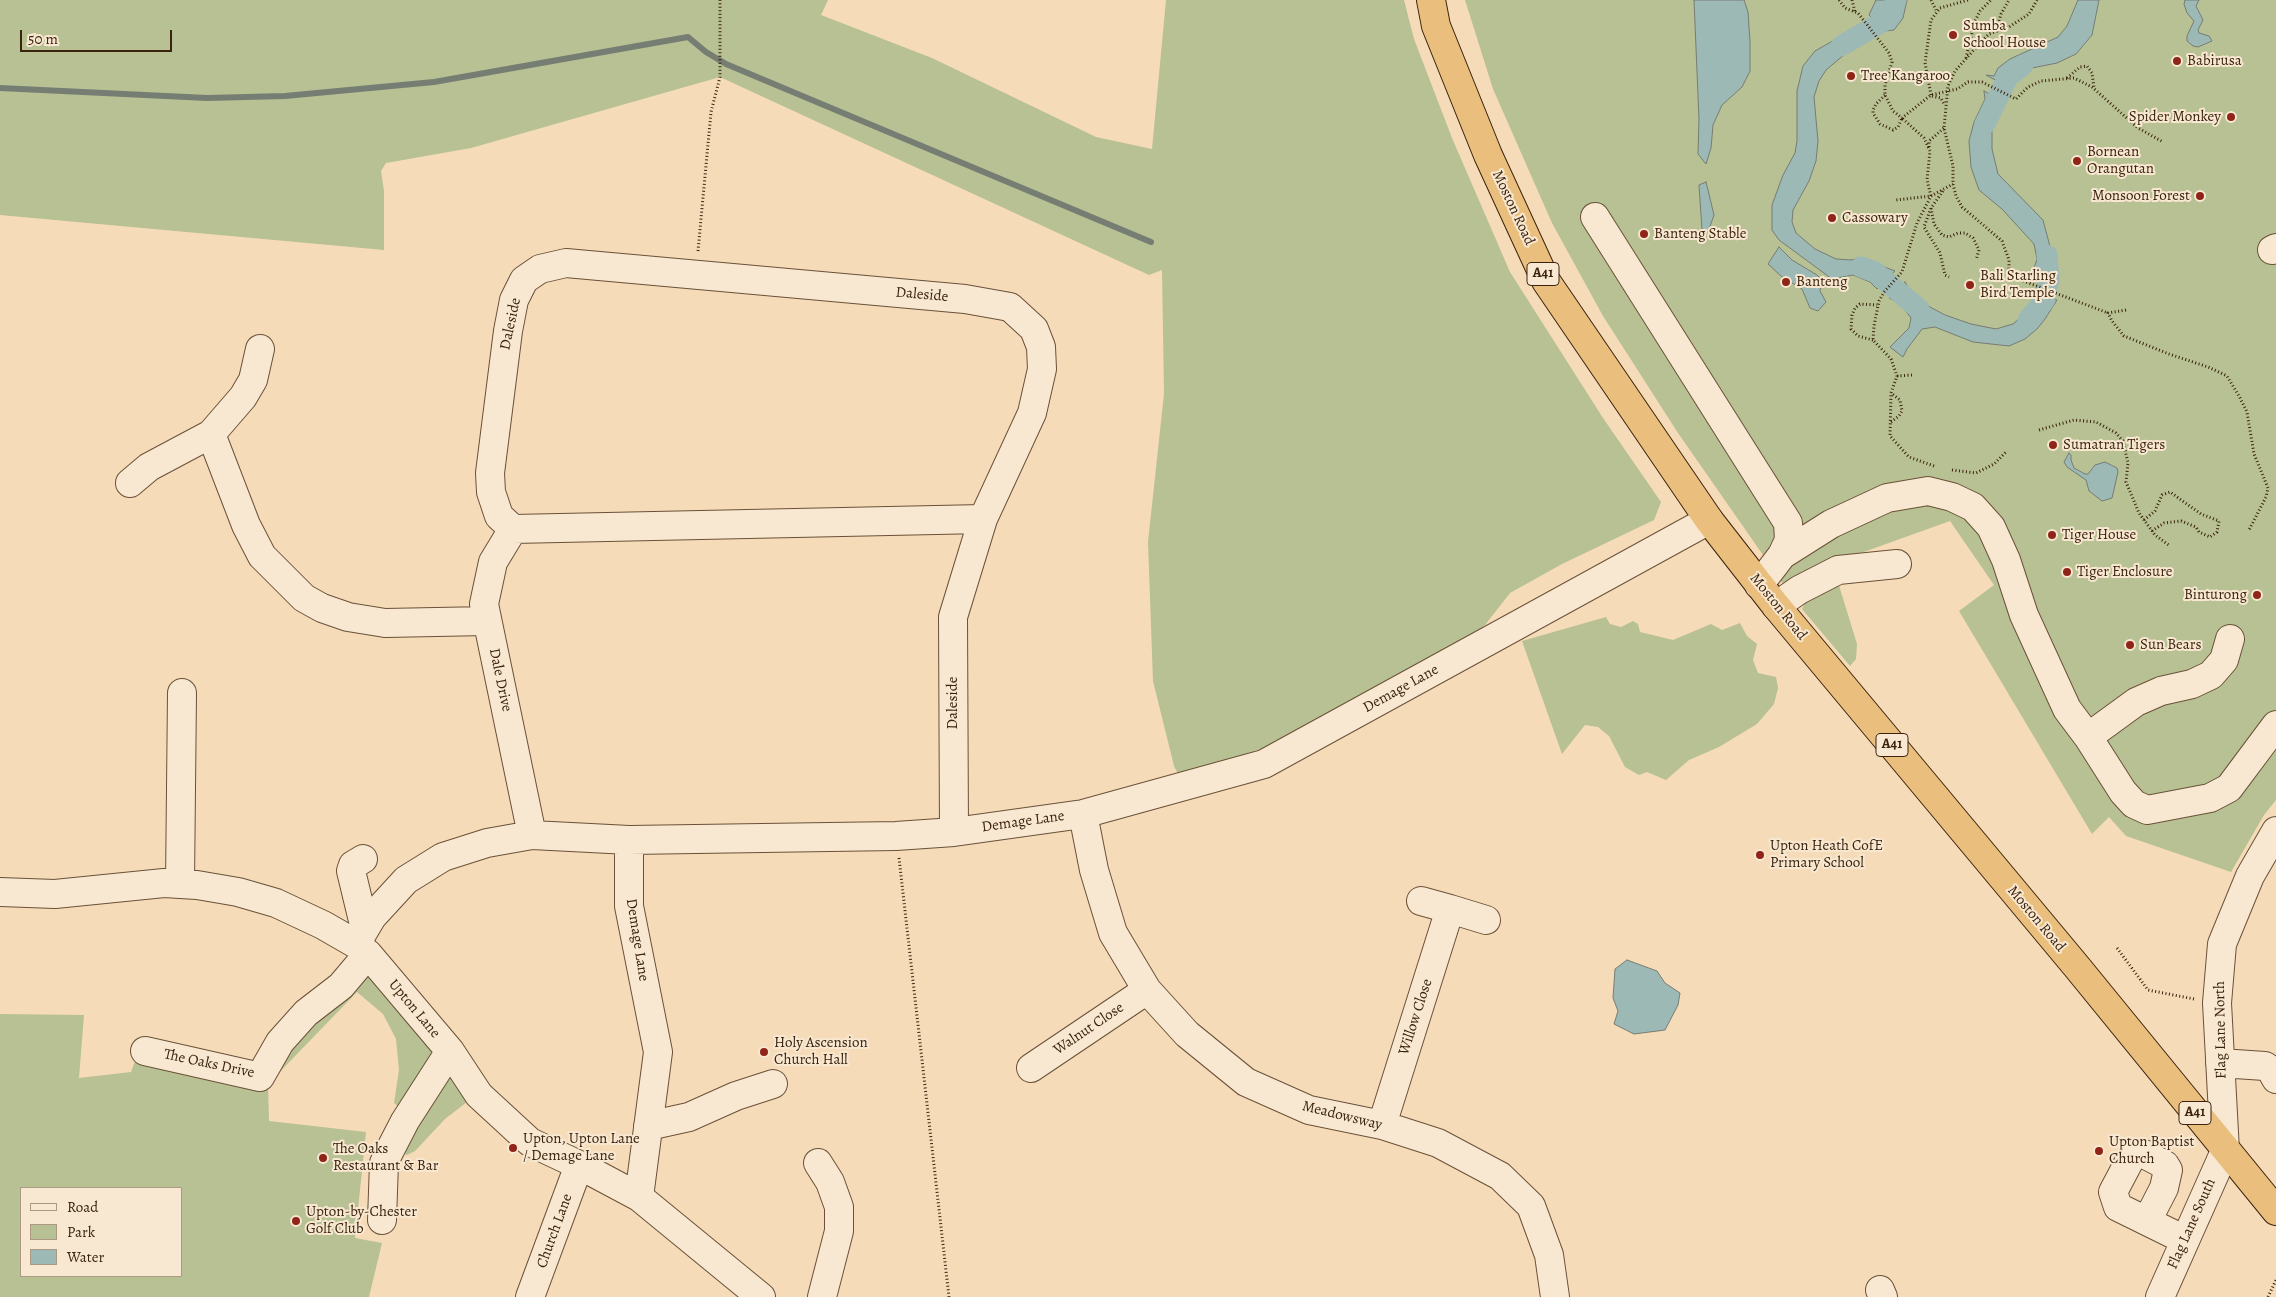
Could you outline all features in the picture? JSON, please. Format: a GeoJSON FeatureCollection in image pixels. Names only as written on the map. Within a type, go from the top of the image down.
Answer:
{"type":"FeatureCollection","features":[{"type":"Feature","properties":{"kind":"highway","name":"Moston Road"},"geometry":{"type":"LineString","coordinates":[[1431,0],[1436,26],[1488,155],[1546,281],[1709,520],[1776,606],[2077,967],[2225,1151]]}},
{"type":"Feature","properties":{"kind":"highway","name":"A41"},"geometry":{"type":"LineString","coordinates":[[2225,1151],[2276,1211]]}},
{"type":"Feature","properties":{"kind":"street"},"geometry":{"type":"LineString","coordinates":[[1595,217],[1788,523],[1789,540],[1782,555],[1759,585]]}},
{"type":"Feature","properties":{"kind":"street","name":"Daleside"},"geometry":{"type":"LineString","coordinates":[[512,529],[498,516],[491,492],[490,473],[508,331],[514,300],[524,280],[540,269],[566,263],[965,299],[1010,307],[1034,329],[1041,347],[1042,369],[1032,413],[983,519],[954,617],[954,832]]}},
{"type":"Feature","properties":{"kind":"street"},"geometry":{"type":"LineString","coordinates":[[130,483],[149,467],[211,434],[243,397],[253,380],[260,349]]}},
{"type":"Feature","properties":{"kind":"street"},"geometry":{"type":"LineString","coordinates":[[211,434],[246,525],[262,556],[304,598],[322,608],[348,618],[385,623],[487,621]]}},
{"type":"Feature","properties":{"kind":"street"},"geometry":{"type":"LineString","coordinates":[[1782,555],[1831,524],[1886,498],[1928,491],[1952,497],[1973,507],[1991,527],[2006,560],[2024,615],[2067,709],[2088,737],[2123,792],[2134,804],[2147,810],[2210,798],[2229,788],[2276,726]]}},
{"type":"Feature","properties":{"kind":"street"},"geometry":{"type":"LineString","coordinates":[[512,529],[983,519]]}},
{"type":"Feature","properties":{"kind":"street","name":"Demage Lane"},"geometry":{"type":"LineString","coordinates":[[639,1197],[658,1052],[629,906],[629,840],[896,836],[954,832],[1082,814],[1264,764],[1709,520]]}},
{"type":"Feature","properties":{"kind":"street","name":"Dale Drive"},"geometry":{"type":"LineString","coordinates":[[512,529],[493,562],[484,604],[532,835]]}},
{"type":"Feature","properties":{"kind":"street"},"geometry":{"type":"LineString","coordinates":[[1776,606],[1799,590],[1838,570],[1897,564]]}},
{"type":"Feature","properties":{"kind":"street"},"geometry":{"type":"LineString","coordinates":[[2088,737],[2136,702],[2161,691],[2192,684],[2211,675],[2224,660],[2230,639]]}},
{"type":"Feature","properties":{"kind":"street"},"geometry":{"type":"LineString","coordinates":[[180,884],[182,693]]}},
{"type":"Feature","properties":{"kind":"street","name":"Meadowsway"},"geometry":{"type":"LineString","coordinates":[[1082,814],[1094,870],[1113,933],[1147,990],[1187,1034],[1246,1082],[1309,1110],[1382,1125],[1438,1143],[1500,1176],[1531,1206],[1550,1254],[1555,1297]]}},
{"type":"Feature","properties":{"kind":"street","name":"Flag Lane North"},"geometry":{"type":"LineString","coordinates":[[2225,1151],[2217,1003],[2222,944],[2250,876],[2276,831]]}},
{"type":"Feature","properties":{"kind":"street"},"geometry":{"type":"LineString","coordinates":[[363,942],[372,917],[406,880],[443,857],[487,843],[532,835],[629,840]]}},
{"type":"Feature","properties":{"kind":"street"},"geometry":{"type":"LineString","coordinates":[[363,859],[353,865],[351,871],[363,942]]}},
{"type":"Feature","properties":{"kind":"street","name":"Upton Lane"},"geometry":{"type":"LineString","coordinates":[[0,892],[54,894],[127,886],[180,884],[238,892],[276,904],[363,942],[450,1051],[478,1094],[530,1142],[579,1164],[639,1197],[760,1297]]}},
{"type":"Feature","properties":{"kind":"street"},"geometry":{"type":"LineString","coordinates":[[1421,901],[1486,920]]}},
{"type":"Feature","properties":{"kind":"street","name":"Willow Close"},"geometry":{"type":"LineString","coordinates":[[1382,1125],[1450,909]]}},
{"type":"Feature","properties":{"kind":"street","name":"The Oaks Drive"},"geometry":{"type":"LineString","coordinates":[[145,1051],[260,1077],[287,1035],[306,1013],[341,986],[363,942]]}},
{"type":"Feature","properties":{"kind":"street","name":"Walnut Close"},"geometry":{"type":"LineString","coordinates":[[1032,1068],[1147,990]]}},
{"type":"Feature","properties":{"kind":"street"},"geometry":{"type":"LineString","coordinates":[[382,1220],[384,1163],[405,1121],[450,1051]]}},
{"type":"Feature","properties":{"kind":"street"},"geometry":{"type":"LineString","coordinates":[[2220,1063],[2265,1066],[2272,1070],[2276,1079]]}},
{"type":"Feature","properties":{"kind":"street"},"geometry":{"type":"LineString","coordinates":[[648,1126],[689,1117],[736,1096],[773,1084]]}},
{"type":"Feature","properties":{"kind":"street","name":"Flag Lane South"},"geometry":{"type":"LineString","coordinates":[[2160,1297],[2225,1151]]}},
{"type":"Feature","properties":{"kind":"street"},"geometry":{"type":"LineString","coordinates":[[818,1162],[830,1182],[839,1207],[839,1231],[822,1297]]}},
{"type":"Feature","properties":{"kind":"street","name":"Church Lane"},"geometry":{"type":"LineString","coordinates":[[530,1297],[579,1164]]}},
{"type":"Feature","properties":{"kind":"street"},"geometry":{"type":"LineString","coordinates":[[2148,1221],[2185,1240]]}},
{"type":"Feature","properties":{"kind":"path"},"geometry":{"type":"LineString","coordinates":[[695,274],[711,112],[720,71],[720,0]]}},
{"type":"Feature","properties":{"kind":"path"},"geometry":{"type":"LineString","coordinates":[[1839,0],[1845,8],[1855,12],[1863,20],[1889,53],[1892,62],[1885,85],[1885,95],[1893,111],[1924,138],[1930,151]]}},
{"type":"Feature","properties":{"kind":"path"},"geometry":{"type":"LineString","coordinates":[[1852,0],[1855,12]]}},
{"type":"Feature","properties":{"kind":"path"},"geometry":{"type":"LineString","coordinates":[[1931,0],[1936,10]]}},
{"type":"Feature","properties":{"kind":"path"},"geometry":{"type":"LineString","coordinates":[[1931,96],[1926,63],[1928,32],[1936,10],[1947,4],[1968,0]]}},
{"type":"Feature","properties":{"kind":"path"},"geometry":{"type":"LineString","coordinates":[[1966,58],[1975,21],[1980,11],[1991,0]]}},
{"type":"Feature","properties":{"kind":"path"},"geometry":{"type":"LineString","coordinates":[[1995,32],[2001,14],[2009,0]]}},
{"type":"Feature","properties":{"kind":"path"},"geometry":{"type":"LineString","coordinates":[[2036,0],[2030,14],[2009,27],[1989,34],[1955,71],[1946,91],[1947,108],[1944,128],[1953,166],[1953,184],[1956,196],[1962,207],[2002,242],[2009,260],[2009,269],[2012,277],[2108,313],[2126,310]]}},
{"type":"Feature","properties":{"kind":"path"},"geometry":{"type":"LineString","coordinates":[[2067,78],[2080,67],[2087,66],[2092,73],[2094,89]]}},
{"type":"Feature","properties":{"kind":"path"},"geometry":{"type":"LineString","coordinates":[[1885,95],[1876,104],[1873,113],[1880,124],[1893,130],[1898,127],[1902,118],[1931,96],[1956,89],[1968,82],[1982,82],[2016,99],[2028,87],[2041,81],[2074,78],[2094,89],[2138,128],[2163,142]]}},
{"type":"Feature","properties":{"kind":"path"},"geometry":{"type":"LineString","coordinates":[[1931,96],[1942,98],[1947,108]]}},
{"type":"Feature","properties":{"kind":"path"},"geometry":{"type":"LineString","coordinates":[[1873,340],[1877,305],[1884,292],[1899,276],[1906,264],[1917,223],[1931,196],[1927,180],[1930,151],[1928,141],[1944,128]]}},
{"type":"Feature","properties":{"kind":"path"},"geometry":{"type":"LineString","coordinates":[[1896,200],[1931,196],[1953,184]]}},
{"type":"Feature","properties":{"kind":"path"},"geometry":{"type":"LineString","coordinates":[[1943,190],[1931,208],[1924,227],[1940,253],[1945,275],[1949,277]]}},
{"type":"Feature","properties":{"kind":"path"},"geometry":{"type":"LineString","coordinates":[[1931,208],[1934,224],[1942,235],[1949,237],[1958,233],[1965,233],[1973,238],[1979,250],[1976,260]]}},
{"type":"Feature","properties":{"kind":"path"},"geometry":{"type":"LineString","coordinates":[[1877,305],[1860,304],[1855,308],[1851,329],[1858,336],[1873,340],[1890,359],[1897,376],[1891,393],[1890,436],[1909,457],[1936,467]]}},
{"type":"Feature","properties":{"kind":"path"},"geometry":{"type":"LineString","coordinates":[[2108,313],[2124,336],[2208,367],[2227,376],[2247,412],[2254,454],[2268,488],[2264,502],[2248,530]]}},
{"type":"Feature","properties":{"kind":"path"},"geometry":{"type":"LineString","coordinates":[[1897,376],[1913,375]]}},
{"type":"Feature","properties":{"kind":"path"},"geometry":{"type":"LineString","coordinates":[[1890,423],[1902,411],[1900,400],[1891,393]]}},
{"type":"Feature","properties":{"kind":"path"},"geometry":{"type":"LineString","coordinates":[[2039,430],[2074,420],[2096,422],[2116,433],[2124,441],[2128,463],[2126,482],[2139,513],[2152,531],[2170,546]]}},
{"type":"Feature","properties":{"kind":"path"},"geometry":{"type":"LineString","coordinates":[[1944,469],[1976,473],[1994,464],[2007,451]]}},
{"type":"Feature","properties":{"kind":"path"},"geometry":{"type":"LineString","coordinates":[[2144,520],[2156,510],[2162,495],[2170,492],[2201,514],[2218,521],[2217,532],[2210,537],[2199,532],[2196,527],[2181,521],[2164,523],[2152,531]]}},
{"type":"Feature","properties":{"kind":"path"},"geometry":{"type":"LineString","coordinates":[[896,836],[949,1297]]}},
{"type":"Feature","properties":{"kind":"path"},"geometry":{"type":"LineString","coordinates":[[2117,948],[2148,990],[2217,1003]]}},
{"type":"Feature","properties":{"kind":"path"},"geometry":{"type":"LineString","coordinates":[[2268,1297],[2276,1280]]}},
{"type":"Feature","properties":{"kind":"green space"},"geometry":{"type":"Polygon","coordinates":[[[0,0],[828,0],[821,15],[932,58],[1096,137],[1152,149],[1166,0],[1404,0],[1414,39],[1452,138],[1510,272],[1603,418],[1661,502],[1654,520],[1562,564],[1510,593],[1485,625],[1448,654],[1269,746],[1179,776],[1174,766],[1153,681],[1148,542],[1164,394],[1162,270],[1149,275],[720,77],[471,148],[386,163],[381,171],[384,191],[384,250],[0,215],[0,0]]]}},
{"type":"Feature","properties":{"kind":"green space"},"geometry":{"type":"Polygon","coordinates":[[[1465,0],[2276,0],[2276,800],[2264,815],[2231,872],[2126,836],[2109,817],[2092,834],[1959,611],[1994,585],[1950,521],[1833,563],[1786,588],[1678,433],[1603,316],[1552,223],[1493,89],[1465,0]]]}},
{"type":"Feature","properties":{"kind":"green space"},"geometry":{"type":"Polygon","coordinates":[[[1837,579],[1857,644],[1856,659],[1850,666],[1802,609],[1810,592],[1837,579]]]}},
{"type":"Feature","properties":{"kind":"green space"},"geometry":{"type":"Polygon","coordinates":[[[1606,617],[1610,624],[1621,627],[1633,621],[1638,624],[1640,632],[1673,640],[1711,624],[1722,630],[1740,623],[1747,636],[1757,644],[1753,660],[1758,673],[1776,677],[1778,688],[1774,704],[1757,724],[1719,747],[1689,760],[1666,780],[1647,772],[1639,775],[1625,767],[1609,736],[1598,727],[1585,725],[1562,754],[1522,641],[1606,617]]]}},
{"type":"Feature","properties":{"kind":"green space","name":"Upton-by-Chester Golf Club"},"geometry":{"type":"Polygon","coordinates":[[[359,971],[370,972],[432,1048],[434,1062],[400,1108],[394,1103],[399,1070],[396,1039],[383,1014],[357,992],[268,1084],[269,1121],[366,1132],[355,1238],[382,1243],[369,1297],[0,1297],[0,1014],[84,1015],[79,1078],[131,1072],[135,1061],[157,1062],[253,1083],[359,971]]]}},
{"type":"Feature","properties":{"kind":"green space"},"geometry":{"type":"Polygon","coordinates":[[[444,1074],[453,1075],[464,1089],[467,1102],[445,1119],[415,1151],[407,1155],[401,1152],[444,1074]]]}},
{"type":"Feature","properties":{"kind":"water"},"geometry":{"type":"Polygon","coordinates":[[[1694,0],[1744,0],[1748,12],[1750,71],[1742,87],[1722,105],[1713,125],[1711,148],[1706,164],[1698,154],[1699,119],[1694,0]]]}},
{"type":"Feature","properties":{"kind":"water"},"geometry":{"type":"Polygon","coordinates":[[[1876,0],[1907,0],[1903,18],[1894,30],[1885,31],[1869,15],[1876,0]]]}},
{"type":"Feature","properties":{"kind":"water"},"geometry":{"type":"Polygon","coordinates":[[[2078,0],[2099,0],[2092,35],[2076,54],[2057,63],[2027,69],[2010,88],[1986,75],[1994,76],[1998,68],[2010,59],[2058,37],[2067,26],[2078,0]]]}},
{"type":"Feature","properties":{"kind":"water"},"geometry":{"type":"Polygon","coordinates":[[[2185,0],[2199,0],[2196,6],[2203,20],[2198,30],[2199,33],[2209,36],[2212,41],[2198,47],[2193,46],[2187,41],[2187,36],[2194,21],[2187,13],[2184,4],[2185,0]]]}},
{"type":"Feature","properties":{"kind":"water"},"geometry":{"type":"Polygon","coordinates":[[[1859,26],[1872,38],[1845,54],[1826,70],[1819,81],[1814,97],[1818,141],[1816,161],[1809,181],[1793,210],[1792,222],[1796,233],[1815,249],[1836,259],[1851,260],[1861,258],[1895,271],[1877,289],[1870,282],[1853,275],[1832,279],[1779,240],[1772,230],[1772,205],[1783,175],[1795,153],[1797,141],[1797,91],[1803,66],[1815,51],[1859,26]]]}},
{"type":"Feature","properties":{"kind":"water"},"geometry":{"type":"Polygon","coordinates":[[[1984,91],[2005,102],[1992,128],[1992,149],[1998,174],[2043,220],[2056,269],[2057,286],[2031,277],[2037,259],[2034,244],[2002,209],[1979,190],[1971,167],[1969,141],[1974,122],[1985,99],[1984,91]]]}},
{"type":"Feature","properties":{"kind":"water"},"geometry":{"type":"Polygon","coordinates":[[[1706,182],[1714,215],[1708,232],[1702,230],[1699,185],[1706,182]]]}},
{"type":"Feature","properties":{"kind":"water"},"geometry":{"type":"Polygon","coordinates":[[[1779,247],[1792,260],[1822,280],[1820,291],[1826,302],[1818,311],[1810,308],[1802,289],[1781,276],[1768,264],[1779,247]]]}},
{"type":"Feature","properties":{"kind":"water"},"geometry":{"type":"Polygon","coordinates":[[[1905,282],[1915,299],[1945,315],[1971,324],[1996,329],[2013,324],[2028,311],[2037,295],[2057,300],[2037,329],[2025,339],[2009,346],[1973,342],[1935,327],[1922,329],[1903,357],[1890,347],[1909,328],[1911,318],[1901,304],[1889,298],[1905,282]]]}},
{"type":"Feature","properties":{"kind":"water"},"geometry":{"type":"Polygon","coordinates":[[[2069,453],[2074,468],[2085,474],[2088,474],[2095,465],[2105,462],[2117,468],[2118,472],[2112,498],[2102,501],[2089,491],[2086,480],[2067,467],[2064,462],[2069,453]]]}},
{"type":"Feature","properties":{"kind":"water"},"geometry":{"type":"Polygon","coordinates":[[[1627,960],[1657,971],[1665,983],[1680,993],[1678,1005],[1665,1030],[1634,1034],[1614,1024],[1618,1011],[1613,998],[1615,969],[1627,960]]]}},
{"type":"Feature","properties":{"kind":"waterway"},"geometry":{"type":"LineString","coordinates":[[1841,46],[1889,18],[1896,0]]}},
{"type":"Feature","properties":{"kind":"waterway"},"geometry":{"type":"LineString","coordinates":[[0,88],[207,98],[285,96],[434,82],[688,37],[706,52],[726,64],[1151,242]]}},
{"type":"Feature","properties":{"kind":"waterway"},"geometry":{"type":"LineString","coordinates":[[1985,124],[2008,77],[2023,65]]}},
{"type":"Feature","properties":{"kind":"waterway"},"geometry":{"type":"LineString","coordinates":[[2028,320],[2044,301],[2049,280],[2047,255]]}},
{"type":"Feature","properties":{"kind":"waterway"},"geometry":{"type":"LineString","coordinates":[[1861,267],[1875,272],[1919,309]]}},
{"type":"Feature","properties":{"kind":"place","name":"Sumba School House"},"geometry":{"type":"Point","coordinates":[1953,35]}},
{"type":"Feature","properties":{"kind":"place","name":"Babirusa"},"geometry":{"type":"Point","coordinates":[2177,61]}},
{"type":"Feature","properties":{"kind":"place","name":"Tree Kangaroo"},"geometry":{"type":"Point","coordinates":[1851,76]}},
{"type":"Feature","properties":{"kind":"place","name":"Spider Monkey"},"geometry":{"type":"Point","coordinates":[2231,117]}},
{"type":"Feature","properties":{"kind":"place","name":"Bornean Orangutan"},"geometry":{"type":"Point","coordinates":[2077,161]}},
{"type":"Feature","properties":{"kind":"place","name":"Monsoon Forest"},"geometry":{"type":"Point","coordinates":[2200,196]}},
{"type":"Feature","properties":{"kind":"place","name":"Cassowary"},"geometry":{"type":"Point","coordinates":[1832,218]}},
{"type":"Feature","properties":{"kind":"place","name":"Banteng Stable"},"geometry":{"type":"Point","coordinates":[1644,234]}},
{"type":"Feature","properties":{"kind":"place","name":"Banteng"},"geometry":{"type":"Point","coordinates":[1786,282]}},
{"type":"Feature","properties":{"kind":"place","name":"Bali Starling Bird Temple"},"geometry":{"type":"Point","coordinates":[1970,285]}},
{"type":"Feature","properties":{"kind":"place","name":"Sumatran Tigers"},"geometry":{"type":"Point","coordinates":[2053,445]}},
{"type":"Feature","properties":{"kind":"place","name":"Tiger House"},"geometry":{"type":"Point","coordinates":[2052,535]}},
{"type":"Feature","properties":{"kind":"place","name":"Tiger Enclosure"},"geometry":{"type":"Point","coordinates":[2067,572]}},
{"type":"Feature","properties":{"kind":"place","name":"Binturong"},"geometry":{"type":"Point","coordinates":[2257,595]}},
{"type":"Feature","properties":{"kind":"place","name":"Sun Bears"},"geometry":{"type":"Point","coordinates":[2130,645]}},
{"type":"Feature","properties":{"kind":"place","name":"Upton Heath CofE Primary School"},"geometry":{"type":"Point","coordinates":[1760,855]}},
{"type":"Feature","properties":{"kind":"place","name":"Holy Ascension Church Hall"},"geometry":{"type":"Point","coordinates":[764,1052]}},
{"type":"Feature","properties":{"kind":"place","name":"Upton, Upton Lane / Demage Lane"},"geometry":{"type":"Point","coordinates":[513,1148]}},
{"type":"Feature","properties":{"kind":"place","name":"Upton Baptist Church"},"geometry":{"type":"Point","coordinates":[2099,1151]}},
{"type":"Feature","properties":{"kind":"place","name":"The Oaks Restaurant & Bar"},"geometry":{"type":"Point","coordinates":[323,1158]}},
{"type":"Feature","properties":{"kind":"place","name":"Upton-by-Chester Golf Club"},"geometry":{"type":"Point","coordinates":[296,1221]}}]}
